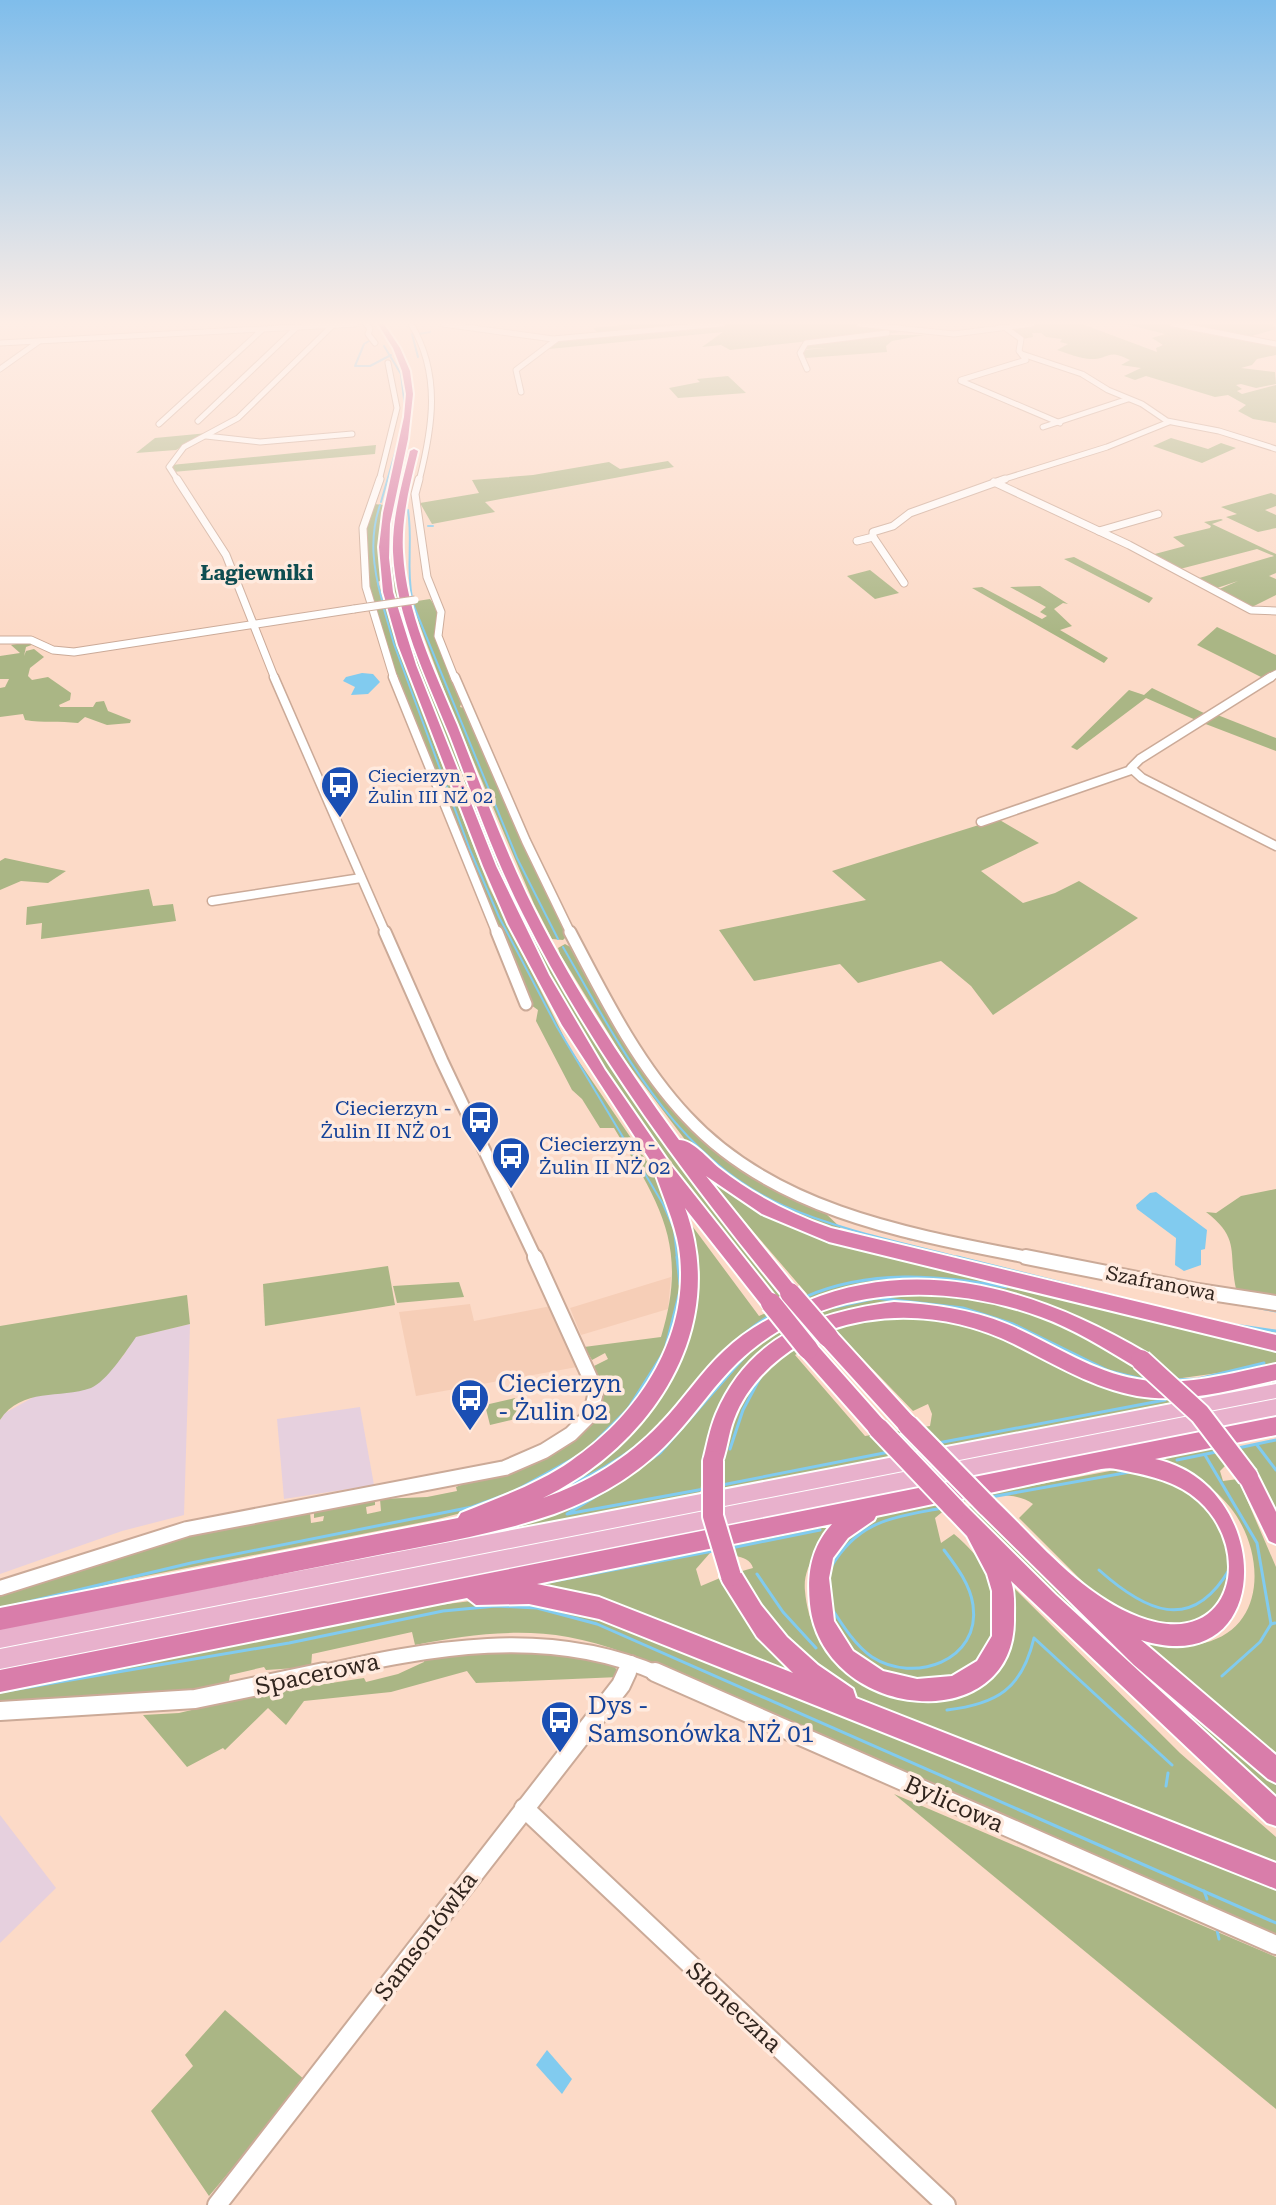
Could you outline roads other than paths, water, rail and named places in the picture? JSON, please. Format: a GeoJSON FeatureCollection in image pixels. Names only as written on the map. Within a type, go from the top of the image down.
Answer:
{"type":"FeatureCollection","features":[{"type":"Feature","properties":{"kind":"highway"},"geometry":{"type":"LineString","coordinates":[[408,427],[387,510],[384,542],[387,587],[399,629],[514,921],[553,996],[608,1088],[660,1163],[771,1303],[878,1428],[1048,1603],[1276,1814]]}},
{"type":"Feature","properties":{"kind":"highway"},"geometry":{"type":"LineString","coordinates":[[419,427],[398,528],[402,583],[413,625],[501,851],[529,912],[585,1013],[707,1192],[790,1293],[908,1425],[1075,1593],[1176,1687],[1276,1771]]}},
{"type":"Feature","properties":{"kind":"highway"},"geometry":{"type":"LineString","coordinates":[[653,1117],[729,1187],[764,1209],[806,1228],[904,1256],[1276,1343]]}},
{"type":"Feature","properties":{"kind":"highway"},"geometry":{"type":"LineString","coordinates":[[434,1533],[521,1498],[578,1467],[618,1434],[642,1408],[659,1383],[680,1338],[690,1286],[687,1243],[660,1163]]}},
{"type":"Feature","properties":{"kind":"highway"},"geometry":{"type":"LineString","coordinates":[[0,1619],[543,1509],[600,1484],[651,1447],[716,1372],[748,1341],[792,1314],[850,1293],[891,1287],[926,1286],[1004,1296],[1078,1323],[1141,1360],[1201,1414],[1248,1477],[1276,1534]]}},
{"type":"Feature","properties":{"kind":"highway"},"geometry":{"type":"LineString","coordinates":[[914,1732],[844,1696],[802,1668],[760,1624],[731,1576],[713,1516],[713,1461],[719,1431],[730,1404],[761,1362],[805,1331],[836,1318],[912,1309],[965,1317],[1010,1333],[1087,1372],[1139,1388],[1185,1389],[1276,1372]]}},
{"type":"Feature","properties":{"kind":"highway"},"geometry":{"type":"LineString","coordinates":[[0,1681],[1276,1426]]}},
{"type":"Feature","properties":{"kind":"highway"},"geometry":{"type":"LineString","coordinates":[[1075,1593],[1136,1627],[1183,1636],[1213,1629],[1227,1620],[1238,1607],[1247,1585],[1246,1556],[1237,1529],[1203,1489],[1174,1471],[1155,1465],[1098,1461]]}},
{"type":"Feature","properties":{"kind":"highway"},"geometry":{"type":"LineString","coordinates":[[891,1503],[853,1519],[835,1535],[821,1561],[817,1587],[822,1619],[839,1649],[865,1674],[898,1689],[927,1693],[958,1686],[983,1670],[999,1645],[1005,1617],[1002,1589],[975,1530]]}},
{"type":"Feature","properties":{"kind":"highway"},"geometry":{"type":"LineString","coordinates":[[415,1598],[529,1593],[599,1608],[1276,1876]]}},
{"type":"Feature","properties":{"kind":"main road"},"geometry":{"type":"LineString","coordinates":[[0,1638],[1276,1391]]}},
{"type":"Feature","properties":{"kind":"main road"},"geometry":{"type":"LineString","coordinates":[[0,1659],[1276,1407]]}},
{"type":"Feature","properties":{"kind":"street"},"geometry":{"type":"LineString","coordinates":[[0,1588],[187,1529],[499,1470],[547,1450],[581,1426],[594,1410],[597,1392],[590,1373],[442,1061],[252,624],[225,554],[169,467],[182,449],[223,427]]}},
{"type":"Feature","properties":{"kind":"street"},"geometry":{"type":"LineString","coordinates":[[392,427],[376,494],[363,528],[366,587],[388,664],[526,1004]]}},
{"type":"Feature","properties":{"kind":"street","name":"Szafranowa"},"geometry":{"type":"LineString","coordinates":[[431,427],[415,494],[427,577],[441,612],[437,629],[439,640],[556,908],[642,1059],[684,1115],[714,1143],[751,1170],[830,1210],[899,1231],[1276,1303]]}},
{"type":"Feature","properties":{"kind":"street"},"geometry":{"type":"LineString","coordinates":[[885,581],[902,580],[873,537],[873,532],[893,526],[906,514],[994,482],[1107,447],[1157,427]]}},
{"type":"Feature","properties":{"kind":"street"},"geometry":{"type":"LineString","coordinates":[[1194,427],[1276,449]]}},
{"type":"Feature","properties":{"kind":"street"},"geometry":{"type":"LineString","coordinates":[[205,436],[266,442],[352,434]]}},
{"type":"Feature","properties":{"kind":"street"},"geometry":{"type":"LineString","coordinates":[[994,482],[1099,531],[1249,609],[1276,611]]}},
{"type":"Feature","properties":{"kind":"street"},"geometry":{"type":"LineString","coordinates":[[1099,531],[1158,514]]}},
{"type":"Feature","properties":{"kind":"street"},"geometry":{"type":"LineString","coordinates":[[857,541],[873,537]]}},
{"type":"Feature","properties":{"kind":"street"},"geometry":{"type":"LineString","coordinates":[[0,640],[31,640],[53,650],[68,652],[435,597]]}},
{"type":"Feature","properties":{"kind":"street"},"geometry":{"type":"LineString","coordinates":[[981,822],[1131,770],[1140,759],[1276,674]]}},
{"type":"Feature","properties":{"kind":"street"},"geometry":{"type":"LineString","coordinates":[[1131,770],[1276,846]]}},
{"type":"Feature","properties":{"kind":"street"},"geometry":{"type":"LineString","coordinates":[[212,901],[361,878]]}},
{"type":"Feature","properties":{"kind":"street","name":"Spacerowa"},"geometry":{"type":"LineString","coordinates":[[0,1711],[63,1704],[198,1698],[482,1643],[554,1644],[631,1663]]}},
{"type":"Feature","properties":{"kind":"street","name":"Samsonówka"},"geometry":{"type":"LineString","coordinates":[[217,2205],[621,1685],[631,1663]]}},
{"type":"Feature","properties":{"kind":"street","name":"Bylicowa"},"geometry":{"type":"LineString","coordinates":[[631,1663],[1276,1945]]}},
{"type":"Feature","properties":{"kind":"street","name":"Słoneczna"},"geometry":{"type":"LineString","coordinates":[[524,1808],[946,2205]]}},
{"type":"Feature","properties":{"kind":"water"},"geometry":{"type":"Polygon","coordinates":[[[373,674],[380,682],[368,694],[351,695],[355,687],[343,681],[346,677],[373,674]]]}},
{"type":"Feature","properties":{"kind":"water"},"geometry":{"type":"Polygon","coordinates":[[[1156,1192],[1207,1230],[1205,1249],[1201,1250],[1201,1265],[1184,1271],[1175,1265],[1176,1238],[1137,1209],[1136,1205],[1150,1193],[1156,1192]]]}},
{"type":"Feature","properties":{"kind":"water"},"geometry":{"type":"Polygon","coordinates":[[[547,2050],[572,2079],[562,2094],[536,2065],[547,2050]]]}},
{"type":"Feature","properties":{"kind":"waterway"},"geometry":{"type":"LineString","coordinates":[[381,502],[400,436]]}},
{"type":"Feature","properties":{"kind":"waterway"},"geometry":{"type":"LineString","coordinates":[[380,505],[374,529],[374,552],[382,600]]}},
{"type":"Feature","properties":{"kind":"waterway"},"geometry":{"type":"LineString","coordinates":[[408,510],[412,598]]}},
{"type":"Feature","properties":{"kind":"waterway"},"geometry":{"type":"LineString","coordinates":[[428,526],[433,526]]}},
{"type":"Feature","properties":{"kind":"waterway"},"geometry":{"type":"LineString","coordinates":[[413,604],[517,858],[558,939]]}},
{"type":"Feature","properties":{"kind":"waterway"},"geometry":{"type":"LineString","coordinates":[[383,606],[394,644],[470,850],[499,917],[557,1027],[663,1204],[674,1229],[677,1259]]}},
{"type":"Feature","properties":{"kind":"waterway"},"geometry":{"type":"LineString","coordinates":[[563,947],[629,1060],[681,1129],[711,1159],[745,1185],[806,1215],[957,1257]]}},
{"type":"Feature","properties":{"kind":"waterway"},"geometry":{"type":"LineString","coordinates":[[908,1239],[930,1243]]}},
{"type":"Feature","properties":{"kind":"waterway"},"geometry":{"type":"LineString","coordinates":[[677,1257],[680,1284]]}},
{"type":"Feature","properties":{"kind":"waterway"},"geometry":{"type":"LineString","coordinates":[[957,1257],[1122,1298]]}},
{"type":"Feature","properties":{"kind":"waterway"},"geometry":{"type":"LineString","coordinates":[[957,1257],[965,1259]]}},
{"type":"Feature","properties":{"kind":"waterway"},"geometry":{"type":"LineString","coordinates":[[805,1297],[829,1288],[879,1278],[929,1278],[1006,1287]]}},
{"type":"Feature","properties":{"kind":"waterway"},"geometry":{"type":"LineString","coordinates":[[666,1346],[680,1291]]}},
{"type":"Feature","properties":{"kind":"waterway"},"geometry":{"type":"LineString","coordinates":[[835,1307],[876,1298],[963,1308],[1013,1324],[1109,1371],[1149,1381]]}},
{"type":"Feature","properties":{"kind":"waterway"},"geometry":{"type":"LineString","coordinates":[[1250,1306],[1276,1311]]}},
{"type":"Feature","properties":{"kind":"waterway"},"geometry":{"type":"LineString","coordinates":[[563,1489],[615,1461],[643,1441],[735,1342],[771,1315]]}},
{"type":"Feature","properties":{"kind":"waterway"},"geometry":{"type":"LineString","coordinates":[[1234,1325],[1276,1331]]}},
{"type":"Feature","properties":{"kind":"waterway"},"geometry":{"type":"LineString","coordinates":[[592,1445],[628,1409],[664,1352]]}},
{"type":"Feature","properties":{"kind":"waterway"},"geometry":{"type":"LineString","coordinates":[[644,1464],[660,1453],[746,1355]]}},
{"type":"Feature","properties":{"kind":"waterway"},"geometry":{"type":"LineString","coordinates":[[1175,1380],[1198,1379],[1264,1363]]}},
{"type":"Feature","properties":{"kind":"waterway"},"geometry":{"type":"LineString","coordinates":[[730,1449],[743,1410],[762,1374]]}},
{"type":"Feature","properties":{"kind":"waterway"},"geometry":{"type":"LineString","coordinates":[[938,1443],[1165,1400]]}},
{"type":"Feature","properties":{"kind":"waterway"},"geometry":{"type":"LineString","coordinates":[[1238,1448],[1276,1440]]}},
{"type":"Feature","properties":{"kind":"waterway"},"geometry":{"type":"LineString","coordinates":[[1257,1445],[1276,1470]]}},
{"type":"Feature","properties":{"kind":"waterway"},"geometry":{"type":"LineString","coordinates":[[722,1485],[889,1452]]}},
{"type":"Feature","properties":{"kind":"waterway"},"geometry":{"type":"LineString","coordinates":[[1177,1460],[1216,1452]]}},
{"type":"Feature","properties":{"kind":"waterway"},"geometry":{"type":"LineString","coordinates":[[1205,1455],[1257,1543],[1271,1624]]}},
{"type":"Feature","properties":{"kind":"waterway"},"geometry":{"type":"LineString","coordinates":[[15,1605],[191,1563],[472,1507],[513,1492],[578,1456]]}},
{"type":"Feature","properties":{"kind":"waterway"},"geometry":{"type":"LineString","coordinates":[[991,1497],[1130,1472]]}},
{"type":"Feature","properties":{"kind":"waterway"},"geometry":{"type":"LineString","coordinates":[[616,1484],[567,1514],[704,1489]]}},
{"type":"Feature","properties":{"kind":"waterway"},"geometry":{"type":"LineString","coordinates":[[831,1567],[853,1539],[865,1530],[892,1519],[942,1508]]}},
{"type":"Feature","properties":{"kind":"waterway"},"geometry":{"type":"LineString","coordinates":[[731,1548],[820,1530]]}},
{"type":"Feature","properties":{"kind":"waterway"},"geometry":{"type":"LineString","coordinates":[[832,1609],[855,1641],[872,1657],[889,1665],[907,1668],[941,1662],[956,1653],[966,1641],[973,1624],[969,1590],[944,1550]]}},
{"type":"Feature","properties":{"kind":"waterway"},"geometry":{"type":"LineString","coordinates":[[538,1584],[713,1551]]}},
{"type":"Feature","properties":{"kind":"waterway"},"geometry":{"type":"LineString","coordinates":[[1099,1570],[1133,1596],[1167,1609],[1183,1609],[1199,1603],[1229,1570]]}},
{"type":"Feature","properties":{"kind":"waterway"},"geometry":{"type":"LineString","coordinates":[[757,1574],[783,1612],[816,1648]]}},
{"type":"Feature","properties":{"kind":"waterway"},"geometry":{"type":"LineString","coordinates":[[0,1692],[289,1643],[443,1611],[496,1606],[537,1608],[597,1624],[1204,1891]]}},
{"type":"Feature","properties":{"kind":"waterway"},"geometry":{"type":"LineString","coordinates":[[1271,1624],[1275,1623]]}},
{"type":"Feature","properties":{"kind":"waterway"},"geometry":{"type":"LineString","coordinates":[[1222,1676],[1260,1642],[1271,1624]]}},
{"type":"Feature","properties":{"kind":"waterway"},"geometry":{"type":"LineString","coordinates":[[947,1710],[980,1703],[1005,1691],[1022,1670],[1034,1638],[1172,1765]]}},
{"type":"Feature","properties":{"kind":"waterway"},"geometry":{"type":"LineString","coordinates":[[1166,1786],[1168,1773]]}},
{"type":"Feature","properties":{"kind":"waterway"},"geometry":{"type":"LineString","coordinates":[[1204,1891],[1276,1923]]}},
{"type":"Feature","properties":{"kind":"waterway"},"geometry":{"type":"LineString","coordinates":[[1204,1891],[1207,1899]]}},
{"type":"Feature","properties":{"kind":"waterway"},"geometry":{"type":"LineString","coordinates":[[1217,1930],[1219,1939]]}},
{"type":"Feature","properties":{"kind":"place","name":"Ciecierzyn - Żulin III NŻ 02"},"geometry":{"type":"Point","coordinates":[340,819]}},
{"type":"Feature","properties":{"kind":"place","name":"Ciecierzyn - Żulin II NŻ 01"},"geometry":{"type":"Point","coordinates":[480,1154]}},
{"type":"Feature","properties":{"kind":"place","name":"Ciecierzyn - Żulin II NŻ 02"},"geometry":{"type":"Point","coordinates":[511,1190]}},
{"type":"Feature","properties":{"kind":"place","name":"Ciecierzyn - Żulin 02"},"geometry":{"type":"Point","coordinates":[470,1432]}},
{"type":"Feature","properties":{"kind":"place","name":"Dys - Samsonówka NŻ 01"},"geometry":{"type":"Point","coordinates":[560,1754]}},
{"type":"Feature","properties":{"kind":"district","name":"Łagiewniki"},"geometry":{"type":"Point","coordinates":[257,573]}}]}
